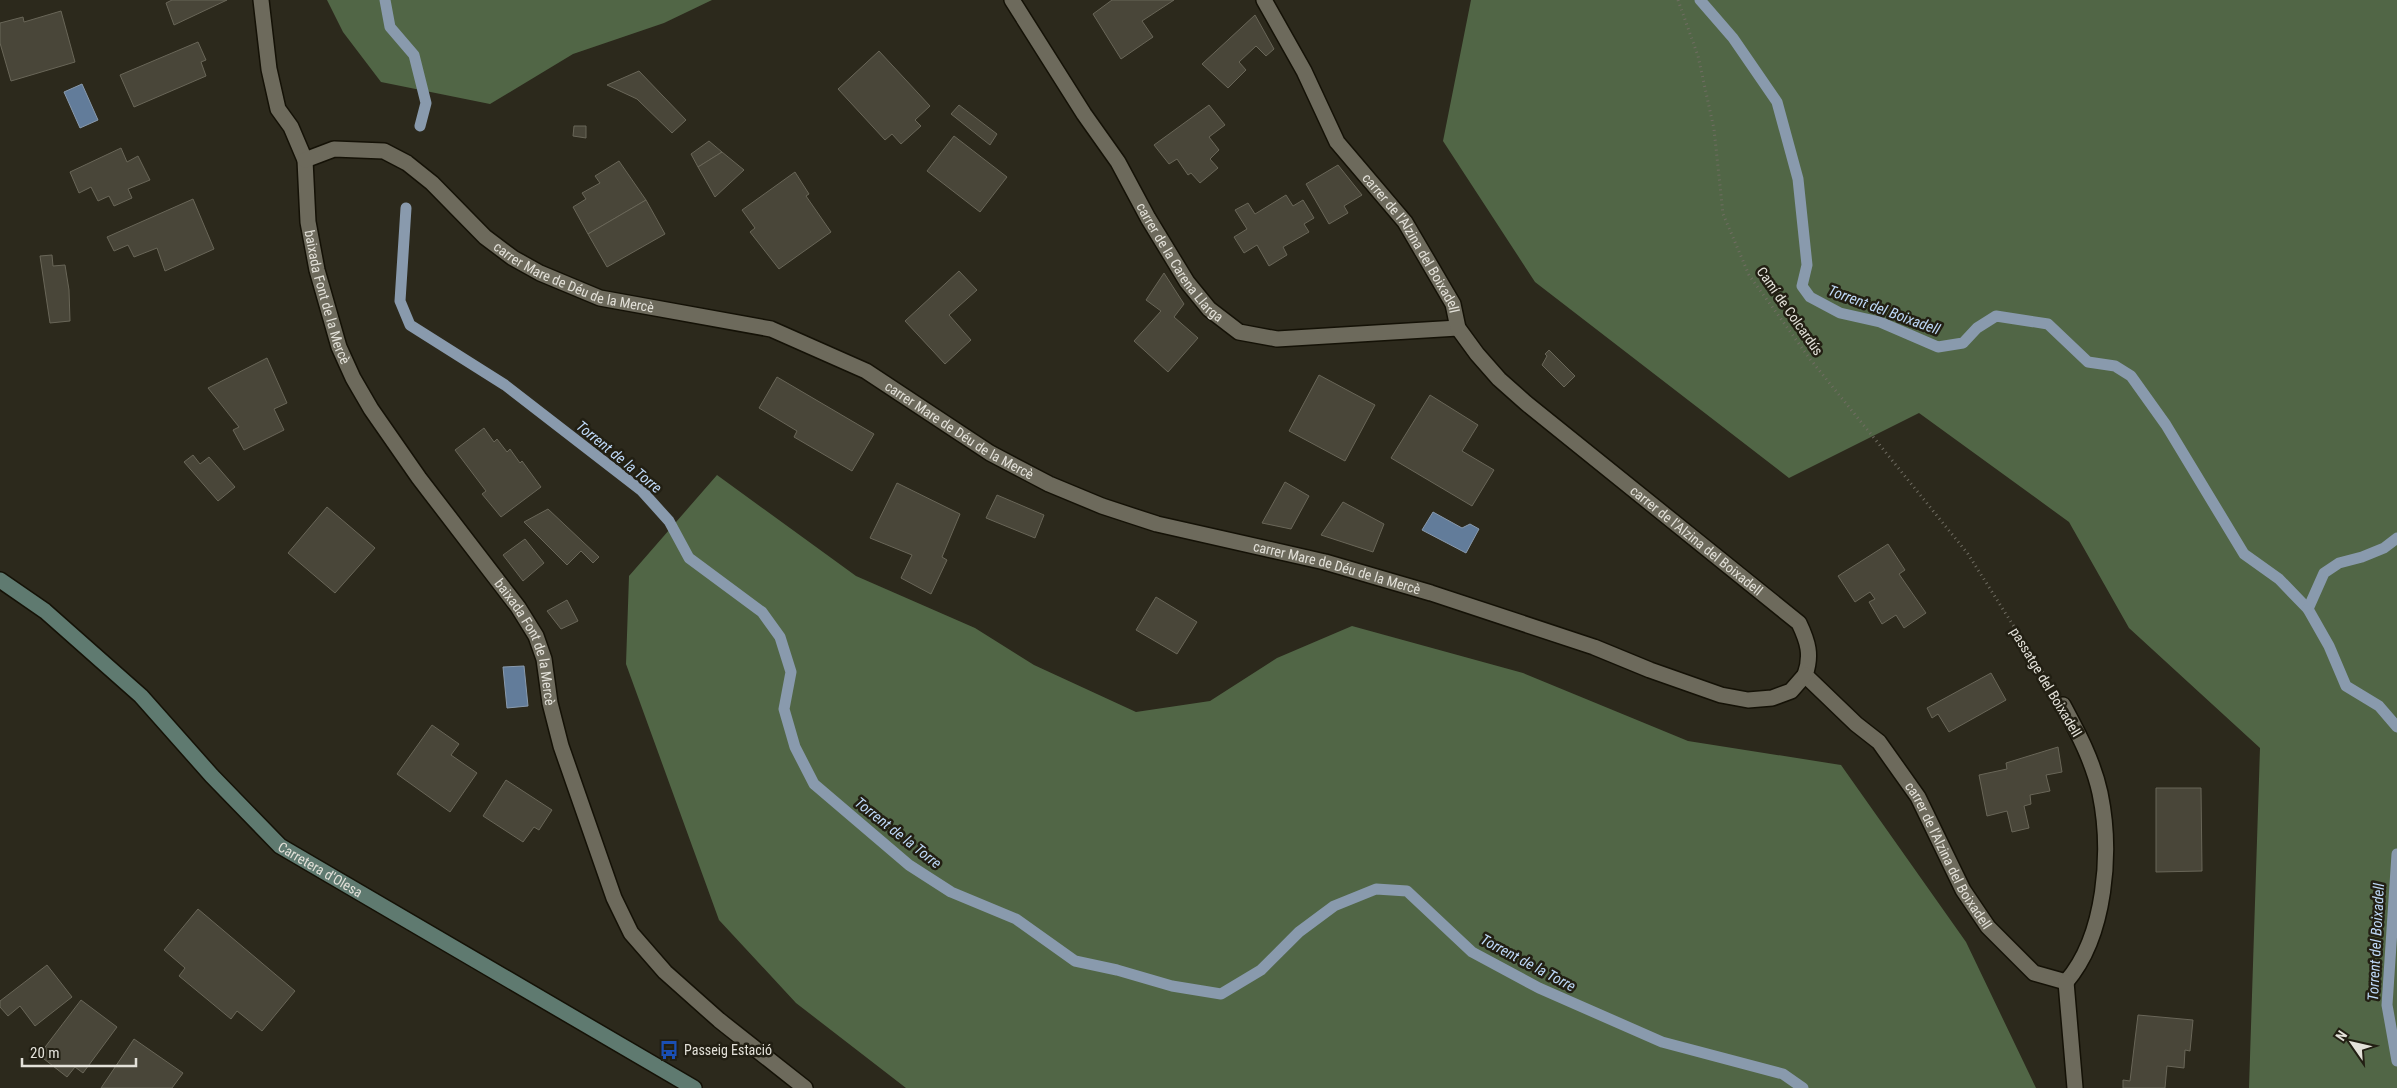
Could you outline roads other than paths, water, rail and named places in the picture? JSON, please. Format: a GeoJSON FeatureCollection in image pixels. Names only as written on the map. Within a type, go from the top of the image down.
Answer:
{"type":"FeatureCollection","features":[{"type":"Feature","properties":{"kind":"street"},"geometry":{"type":"LineString","coordinates":[[261,0],[269,69],[278,109],[291,127],[305,160]]}},
{"type":"Feature","properties":{"kind":"street","name":"carrer de la Carena Llarga"},"geometry":{"type":"LineString","coordinates":[[1012,0],[1084,114],[1118,162],[1148,218],[1187,282],[1209,309],[1240,332],[1277,338],[1458,328]]}},
{"type":"Feature","properties":{"kind":"street","name":"carrer de l'Alzina del Boixadell"},"geometry":{"type":"LineString","coordinates":[[1264,0],[1304,71],[1337,142],[1409,229],[1453,304],[1458,328],[1477,354],[1499,379],[1526,403],[1799,623],[1808,641],[1810,660],[1805,676],[1856,724],[1879,742],[1918,797],[1963,890],[1988,927],[2034,972],[2066,982]]}},
{"type":"Feature","properties":{"kind":"street","name":"carrer Mare de Déu de la Mercè"},"geometry":{"type":"LineString","coordinates":[[305,160],[334,149],[384,151],[407,164],[432,184],[485,237],[513,258],[540,273],[600,298],[771,329],[866,371],[990,453],[1049,484],[1102,506],[1157,524],[1325,562],[1431,593],[1594,647],[1650,670],[1721,695],[1748,700],[1772,698],[1791,691],[1805,676]]}},
{"type":"Feature","properties":{"kind":"street","name":"baixada Font de la Mercè"},"geometry":{"type":"LineString","coordinates":[[305,160],[308,222],[317,270],[339,347],[371,409],[452,523],[518,607],[536,636],[544,659],[550,703],[561,746],[614,898],[631,933],[665,972],[706,1008],[805,1088]]}},
{"type":"Feature","properties":{"kind":"street","name":"Carretera d'Olesa"},"geometry":{"type":"LineString","coordinates":[[0,580],[45,611],[141,696],[212,776],[280,846],[694,1088]]}},
{"type":"Feature","properties":{"kind":"street","name":"passatge del Boixadell"},"geometry":{"type":"LineString","coordinates":[[2063,705],[2087,750],[2100,793],[2106,858],[2102,895],[2091,938],[2080,966],[2066,982]]}},
{"type":"Feature","properties":{"kind":"street"},"geometry":{"type":"LineString","coordinates":[[2066,982],[2075,1088]]}},
{"type":"Feature","properties":{"kind":"water"},"geometry":{"type":"Polygon","coordinates":[[[82,84],[98,120],[80,128],[64,92],[82,84]]]}},
{"type":"Feature","properties":{"kind":"water"},"geometry":{"type":"Polygon","coordinates":[[[1433,512],[1462,528],[1470,524],[1479,529],[1466,553],[1422,530],[1433,512]]]}},
{"type":"Feature","properties":{"kind":"water"},"geometry":{"type":"Polygon","coordinates":[[[524,666],[528,706],[507,708],[503,667],[524,666]]]}},
{"type":"Feature","properties":{"kind":"waterway","name":"Torrent de la Torre"},"geometry":{"type":"LineString","coordinates":[[385,0],[390,27],[414,55],[426,103],[420,126]]}},
{"type":"Feature","properties":{"kind":"waterway","name":"Torrent del Boixadell"},"geometry":{"type":"LineString","coordinates":[[1700,0],[1733,38],[1777,102],[1798,179],[1807,265],[1802,286],[1810,297],[1840,313],[1880,322],[1938,347],[1963,343],[1977,328],[1996,316],[2048,324],[2088,362],[2115,366],[2131,376],[2166,425],[2244,554],[2279,579],[2308,609],[2329,646],[2346,686],[2379,706],[2397,727]]}},
{"type":"Feature","properties":{"kind":"waterway","name":"Torrent de la Torre"},"geometry":{"type":"LineString","coordinates":[[406,208],[400,301],[410,325],[505,385],[642,491],[669,521],[689,558],[762,612],[780,637],[791,672],[784,709],[795,747],[814,784],[909,865],[951,892],[1016,919],[1075,961],[1117,970],[1172,986],[1221,994],[1261,970],[1299,932],[1334,906],[1376,889],[1407,891],[1472,952],[1539,988],[1662,1042],[1783,1074],[1803,1088]]}},
{"type":"Feature","properties":{"kind":"waterway"},"geometry":{"type":"LineString","coordinates":[[2308,609],[2324,573],[2339,563],[2362,557],[2384,548],[2397,538]]}},
{"type":"Feature","properties":{"kind":"waterway","name":"Torrent del Boixadell"},"geometry":{"type":"LineString","coordinates":[[2397,854],[2387,1005],[2397,1061]]}},
{"type":"Feature","properties":{"kind":"place","name":"Passeig Estació"},"geometry":{"type":"Point","coordinates":[669,1050]}}]}
